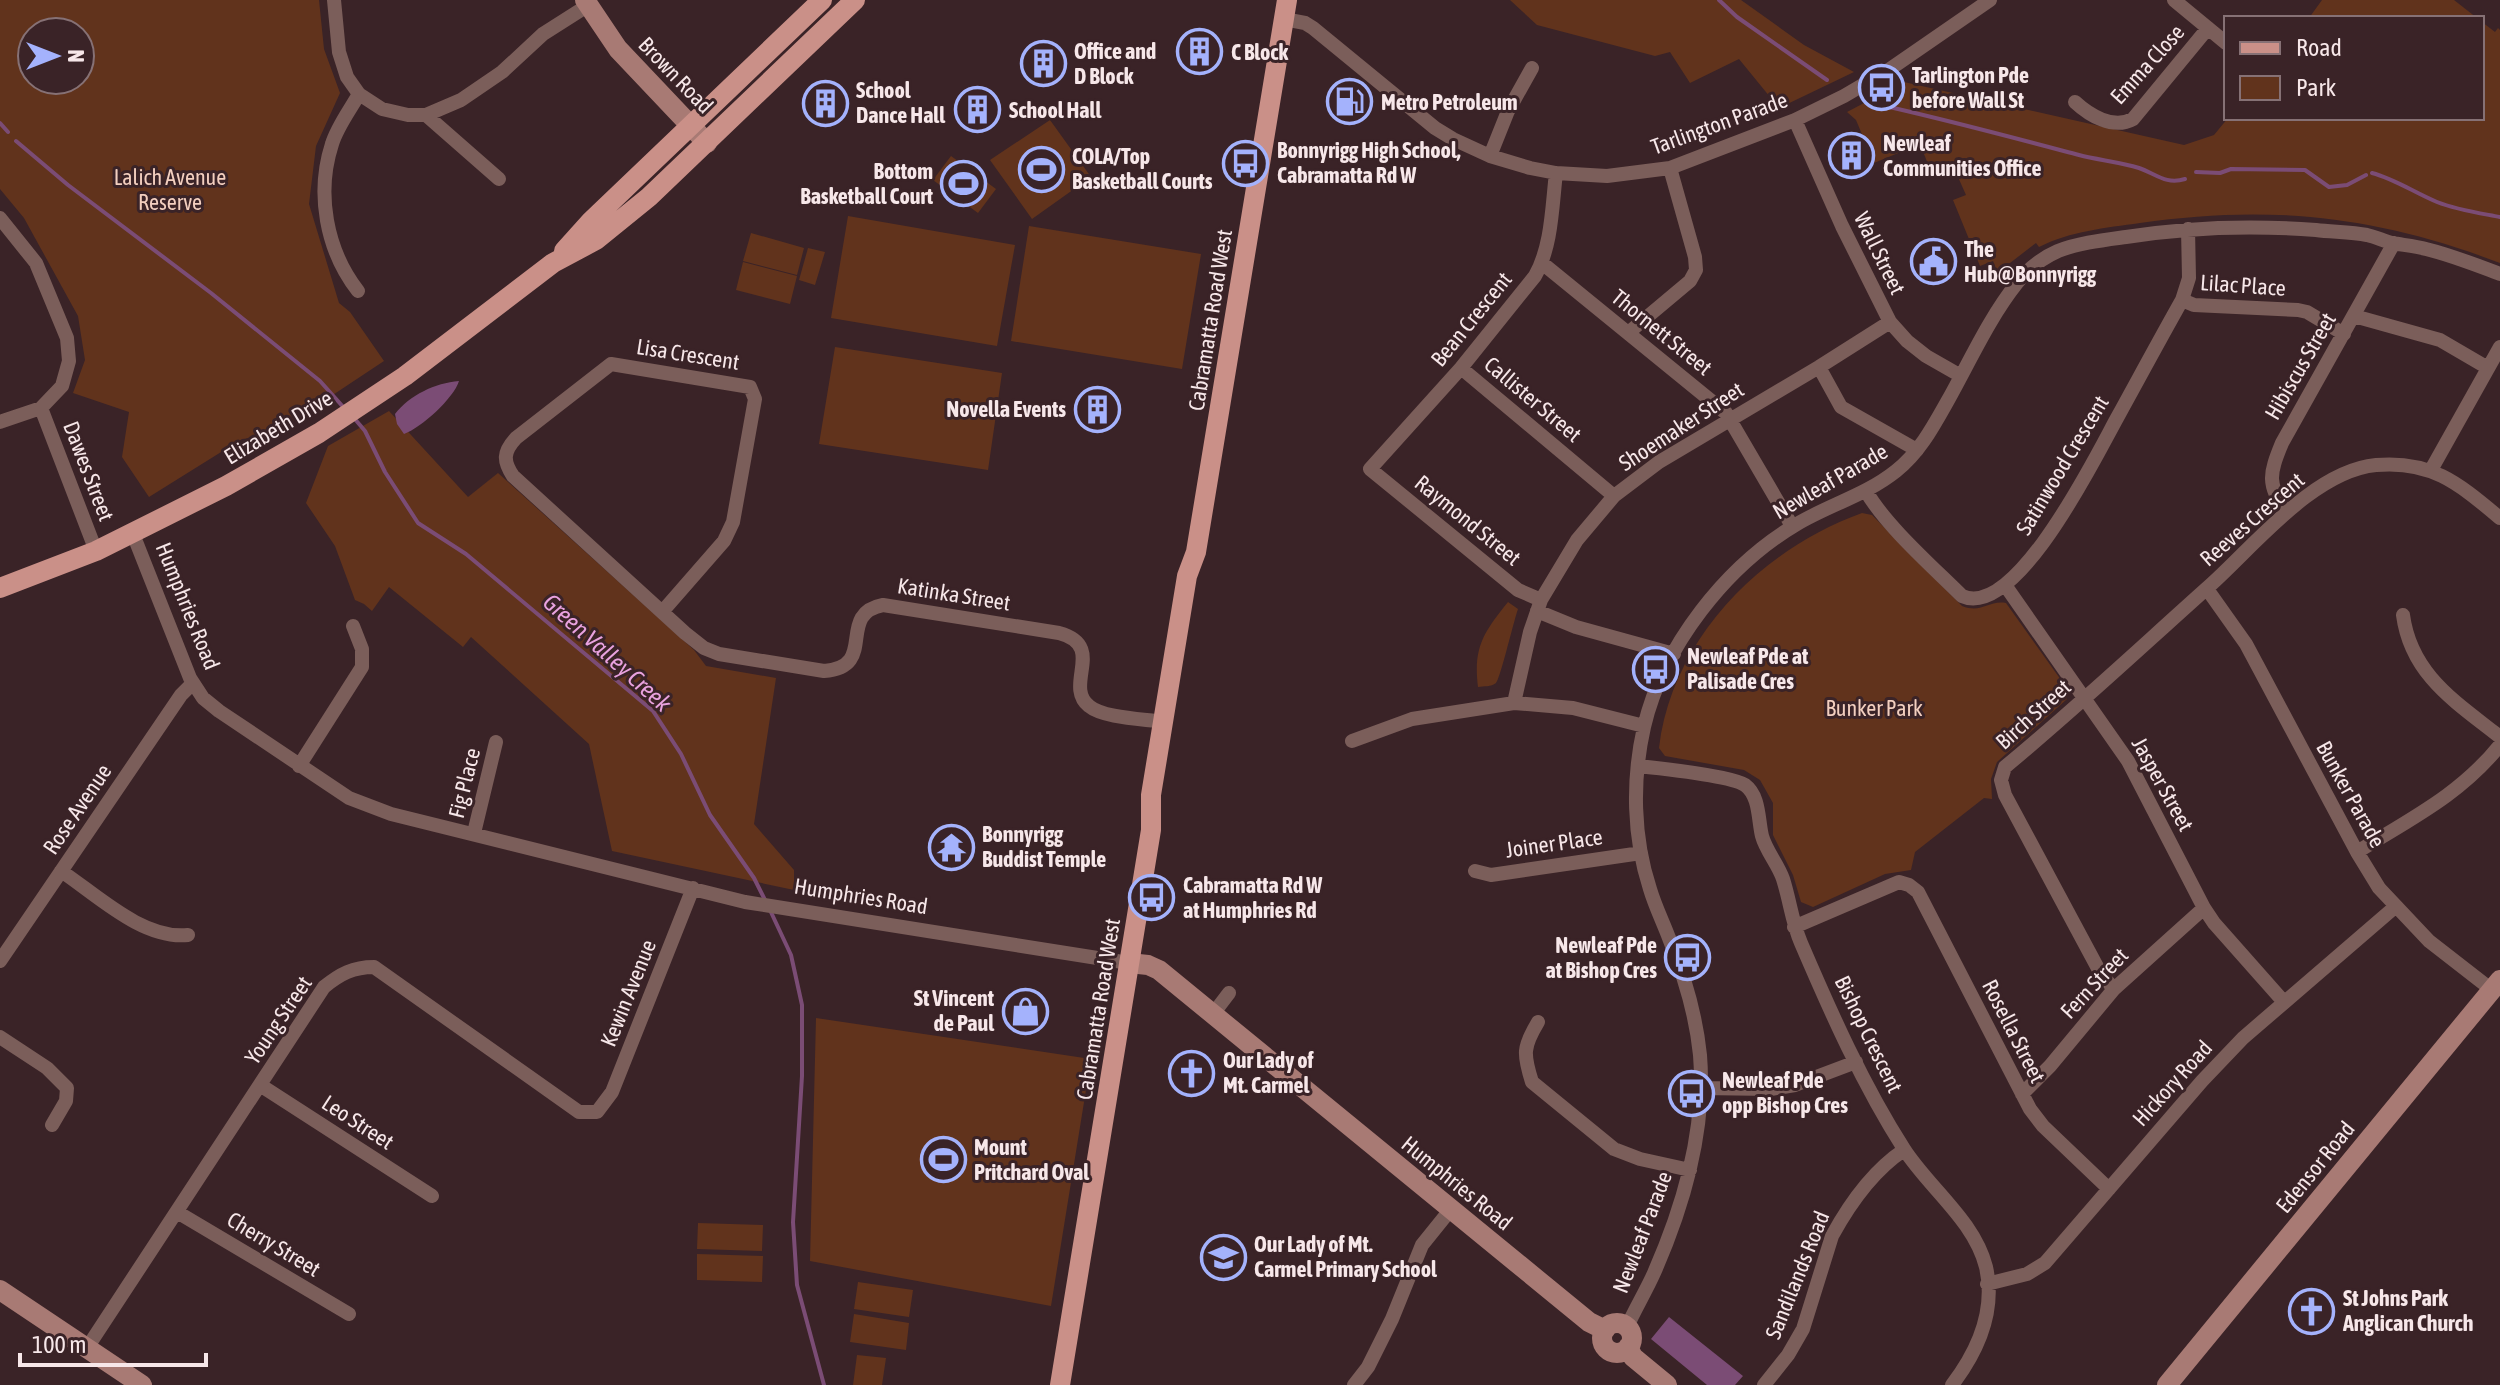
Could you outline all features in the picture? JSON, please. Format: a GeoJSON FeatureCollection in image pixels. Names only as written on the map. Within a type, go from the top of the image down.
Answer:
{"type":"FeatureCollection","features":[{"type":"Feature","properties":{"kind":"main road","name":"Elizabeth Drive"},"geometry":{"type":"LineString","coordinates":[[0,588],[133,534],[226,486],[365,403],[553,263],[591,221],[822,0]]}},
{"type":"Feature","properties":{"kind":"main road","name":"Elizabeth Drive"},"geometry":{"type":"LineString","coordinates":[[553,263],[596,240],[628,215],[855,0]]}},
{"type":"Feature","properties":{"kind":"main road","name":"Cabramatta Road West"},"geometry":{"type":"LineString","coordinates":[[1060,1385],[1151,830],[1151,795],[1187,576],[1196,552],[1285,10]]}},
{"type":"Feature","properties":{"kind":"main road","name":"Cabramatta Road West"},"geometry":{"type":"LineString","coordinates":[[1151,830],[1162,799],[1178,708],[1199,578],[1196,552]]}},
{"type":"Feature","properties":{"kind":"street"},"geometry":{"type":"LineString","coordinates":[[334,0],[339,52],[347,77],[359,94],[382,109],[408,115],[426,115],[461,100],[502,72],[543,34],[586,3]]}},
{"type":"Feature","properties":{"kind":"street","name":"Tarlington Parade"},"geometry":{"type":"LineString","coordinates":[[1285,10],[1313,28],[1435,128],[1490,156],[1556,173],[1607,176],[1670,168],[1795,120],[1890,69],[1990,0]]}},
{"type":"Feature","properties":{"kind":"street"},"geometry":{"type":"LineString","coordinates":[[2174,0],[2224,41]]}},
{"type":"Feature","properties":{"kind":"street","name":"Brown Road"},"geometry":{"type":"LineString","coordinates":[[586,3],[618,49],[707,143]]}},
{"type":"Feature","properties":{"kind":"street","name":"Emma Close"},"geometry":{"type":"LineString","coordinates":[[2075,102],[2090,116],[2128,122],[2208,28]]}},
{"type":"Feature","properties":{"kind":"street"},"geometry":{"type":"LineString","coordinates":[[1490,156],[1508,111],[1532,68]]}},
{"type":"Feature","properties":{"kind":"street"},"geometry":{"type":"LineString","coordinates":[[358,291],[344,273],[324,204],[325,174],[333,141],[359,94]]}},
{"type":"Feature","properties":{"kind":"street"},"geometry":{"type":"LineString","coordinates":[[426,115],[499,179]]}},
{"type":"Feature","properties":{"kind":"street","name":"Wall Street"},"geometry":{"type":"LineString","coordinates":[[1795,120],[1842,226],[1890,322],[1926,356],[1961,376]]}},
{"type":"Feature","properties":{"kind":"street"},"geometry":{"type":"LineString","coordinates":[[1628,333],[1685,286],[1696,270],[1670,168]]}},
{"type":"Feature","properties":{"kind":"street","name":"Bean Crescent"},"geometry":{"type":"LineString","coordinates":[[1370,469],[1461,368],[1542,263],[1556,173]]}},
{"type":"Feature","properties":{"kind":"street"},"geometry":{"type":"LineString","coordinates":[[0,218],[36,263],[67,338],[69,361],[62,386],[41,408],[0,422]]}},
{"type":"Feature","properties":{"kind":"street","name":"Newleaf Parade"},"geometry":{"type":"LineString","coordinates":[[1628,1337],[1676,1219],[1698,1131],[1701,1088],[1695,1021],[1671,942],[1650,891],[1641,853],[1636,805],[1638,766],[1644,726],[1674,654],[1698,614],[1726,579],[1792,526],[1866,491],[1891,475],[1917,450],[1934,426],[2008,295],[2019,280],[2042,260],[2062,249],[2188,229],[2299,229],[2368,235],[2424,248],[2500,274]]}},
{"type":"Feature","properties":{"kind":"street","name":"Satinwood Crescent"},"geometry":{"type":"LineString","coordinates":[[1866,491],[1899,531],[1962,596],[1978,600],[2005,585],[2039,548],[2066,511],[2182,300],[2189,278],[2188,229]]}},
{"type":"Feature","properties":{"kind":"street","name":"Hibiscus Street"},"geometry":{"type":"LineString","coordinates":[[2286,513],[2272,492],[2271,469],[2282,443],[2394,243]]}},
{"type":"Feature","properties":{"kind":"street","name":"Thornett Street"},"geometry":{"type":"LineString","coordinates":[[1542,263],[1726,413],[1792,526]]}},
{"type":"Feature","properties":{"kind":"street","name":"Lilac Place"},"geometry":{"type":"LineString","coordinates":[[2182,300],[2194,305],[2307,312],[2344,334]]}},
{"type":"Feature","properties":{"kind":"street"},"geometry":{"type":"LineString","coordinates":[[2354,316],[2440,340],[2493,365]]}},
{"type":"Feature","properties":{"kind":"street","name":"Shoemaker Street"},"geometry":{"type":"LineString","coordinates":[[1514,703],[1521,664],[1539,606],[1577,540],[1614,496],[1659,462],[1890,322]]}},
{"type":"Feature","properties":{"kind":"street"},"geometry":{"type":"LineString","coordinates":[[2431,470],[2493,365],[2500,347]]}},
{"type":"Feature","properties":{"kind":"street","name":"Lisa Crescent"},"geometry":{"type":"LineString","coordinates":[[505,463],[505,454],[516,438],[611,364],[750,387],[755,399],[733,522],[724,541],[662,612]]}},
{"type":"Feature","properties":{"kind":"street"},"geometry":{"type":"LineString","coordinates":[[1819,367],[1841,407],[1917,450]]}},
{"type":"Feature","properties":{"kind":"street","name":"Callister Street"},"geometry":{"type":"LineString","coordinates":[[1461,368],[1614,496]]}},
{"type":"Feature","properties":{"kind":"street","name":"Dawes Street"},"geometry":{"type":"LineString","coordinates":[[41,408],[96,551]]}},
{"type":"Feature","properties":{"kind":"street","name":"Katinka Street"},"geometry":{"type":"LineString","coordinates":[[505,463],[513,476],[662,612],[704,648],[719,654],[824,671],[838,670],[848,663],[855,650],[859,620],[866,611],[883,605],[1059,633],[1076,641],[1082,652],[1080,690],[1085,704],[1098,712],[1163,722]]}},
{"type":"Feature","properties":{"kind":"street","name":"Reeves Crescent"},"geometry":{"type":"LineString","coordinates":[[2207,589],[2286,513],[2331,481],[2375,465],[2431,470],[2446,477],[2500,518]]}},
{"type":"Feature","properties":{"kind":"street","name":"Raymond Street"},"geometry":{"type":"LineString","coordinates":[[1370,469],[1539,606],[1576,627],[1674,654]]}},
{"type":"Feature","properties":{"kind":"street","name":"Humphries Road"},"geometry":{"type":"LineString","coordinates":[[133,534],[193,683],[203,698],[349,798],[391,814],[745,902],[1148,965],[1159,970],[1589,1322],[1605,1330],[1603,1341],[1608,1349],[1617,1353],[1628,1337]]}},
{"type":"Feature","properties":{"kind":"street","name":"Jasper Street"},"geometry":{"type":"LineString","coordinates":[[2005,585],[2103,723],[2137,777],[2214,923],[2284,1002]]}},
{"type":"Feature","properties":{"kind":"street","name":"Birch Street"},"geometry":{"type":"LineString","coordinates":[[2114,989],[2101,974],[2005,795],[2001,780],[2005,767],[2207,589]]}},
{"type":"Feature","properties":{"kind":"street","name":"Bunker Parade"},"geometry":{"type":"LineString","coordinates":[[2207,589],[2246,644],[2379,888],[2445,955],[2496,985]]}},
{"type":"Feature","properties":{"kind":"street"},"geometry":{"type":"LineString","coordinates":[[2403,615],[2406,637],[2418,663],[2458,703],[2500,737]]}},
{"type":"Feature","properties":{"kind":"street"},"geometry":{"type":"LineString","coordinates":[[299,766],[362,667],[362,649],[353,626]]}},
{"type":"Feature","properties":{"kind":"street","name":"Rose Avenue"},"geometry":{"type":"LineString","coordinates":[[0,961],[181,695],[193,683]]}},
{"type":"Feature","properties":{"kind":"street"},"geometry":{"type":"LineString","coordinates":[[1352,741],[1412,719],[1514,703],[1573,708],[1644,726]]}},
{"type":"Feature","properties":{"kind":"street","name":"Fig Place"},"geometry":{"type":"LineString","coordinates":[[474,833],[496,742]]}},
{"type":"Feature","properties":{"kind":"street"},"geometry":{"type":"LineString","coordinates":[[2357,852],[2455,792],[2500,745]]}},
{"type":"Feature","properties":{"kind":"street","name":"Bishop Crescent"},"geometry":{"type":"LineString","coordinates":[[1638,766],[1724,779],[1745,786],[1756,802],[1762,837],[1782,878],[1794,927],[1856,1062],[1904,1150],[1976,1243],[1984,1262],[1986,1317],[1972,1359],[1952,1385]]}},
{"type":"Feature","properties":{"kind":"street","name":"Joiner Place"},"geometry":{"type":"LineString","coordinates":[[1475,871],[1491,875],[1641,853]]}},
{"type":"Feature","properties":{"kind":"street"},"geometry":{"type":"LineString","coordinates":[[61,871],[143,927],[165,935],[188,935]]}},
{"type":"Feature","properties":{"kind":"street","name":"Rosella Street"},"geometry":{"type":"LineString","coordinates":[[1794,927],[1899,882],[1918,892],[2030,1109],[2043,1126],[2109,1189]]}},
{"type":"Feature","properties":{"kind":"street","name":"Kewin Avenue"},"geometry":{"type":"LineString","coordinates":[[597,1112],[612,1092],[693,888]]}},
{"type":"Feature","properties":{"kind":"street","name":"Hickory Road"},"geometry":{"type":"LineString","coordinates":[[1987,1284],[2027,1274],[2045,1263],[2243,1038],[2395,907]]}},
{"type":"Feature","properties":{"kind":"street","name":"Fern Street"},"geometry":{"type":"LineString","coordinates":[[2022,1094],[2050,1066],[2114,989],[2204,908]]}},
{"type":"Feature","properties":{"kind":"street","name":"Young Street"},"geometry":{"type":"LineString","coordinates":[[87,1348],[324,987],[356,967],[374,967],[579,1112],[597,1112]]}},
{"type":"Feature","properties":{"kind":"street","name":"Edensor Road"},"geometry":{"type":"LineString","coordinates":[[2167,1385],[2496,985]]}},
{"type":"Feature","properties":{"kind":"street"},"geometry":{"type":"LineString","coordinates":[[1213,1014],[1229,993]]}},
{"type":"Feature","properties":{"kind":"street"},"geometry":{"type":"LineString","coordinates":[[1538,1022],[1526,1043],[1527,1066],[1532,1082],[1614,1149],[1640,1159],[1690,1170]]}},
{"type":"Feature","properties":{"kind":"street"},"geometry":{"type":"LineString","coordinates":[[0,1037],[47,1068],[67,1088],[66,1101],[52,1125]]}},
{"type":"Feature","properties":{"kind":"street"},"geometry":{"type":"LineString","coordinates":[[1701,1088],[1771,1089],[1795,1085],[1856,1062]]}},
{"type":"Feature","properties":{"kind":"street","name":"Leo Street"},"geometry":{"type":"LineString","coordinates":[[260,1085],[432,1196]]}},
{"type":"Feature","properties":{"kind":"street","name":"Sandilands Road"},"geometry":{"type":"LineString","coordinates":[[1764,1385],[1797,1342],[1832,1236],[1840,1221],[1880,1169],[1904,1150]]}},
{"type":"Feature","properties":{"kind":"street"},"geometry":{"type":"LineString","coordinates":[[1354,1385],[1368,1367],[1386,1331],[1422,1245],[1451,1209]]}},
{"type":"Feature","properties":{"kind":"street","name":"Cherry Street"},"geometry":{"type":"LineString","coordinates":[[177,1212],[349,1314]]}},
{"type":"Feature","properties":{"kind":"street"},"geometry":{"type":"LineString","coordinates":[[0,1290],[142,1385]]}},
{"type":"Feature","properties":{"kind":"street"},"geometry":{"type":"LineString","coordinates":[[1628,1337],[1633,1357],[1667,1385]]}},
{"type":"Feature","properties":{"kind":"green space","name":"Lalich Avenue Reserve"},"geometry":{"type":"Polygon","coordinates":[[[0,0],[319,0],[324,49],[340,93],[316,146],[309,204],[339,303],[350,312],[384,361],[271,436],[242,439],[149,497],[122,457],[129,412],[73,393],[85,360],[78,316],[24,218],[0,189],[0,0]]]}},
{"type":"Feature","properties":{"kind":"green space"},"geometry":{"type":"Polygon","coordinates":[[[1510,0],[1741,0],[1804,45],[1854,72],[1779,108],[1739,59],[1690,83],[1670,52],[1655,56],[1537,25],[1510,0]]]}},
{"type":"Feature","properties":{"kind":"green space"},"geometry":{"type":"Polygon","coordinates":[[[2322,0],[2454,0],[2474,16],[2310,16],[2322,0]]]}},
{"type":"Feature","properties":{"kind":"green space"},"geometry":{"type":"Polygon","coordinates":[[[2484,24],[2495,32],[2498,28],[2500,263],[2410,234],[2366,225],[2323,218],[2234,215],[2188,217],[2114,227],[2076,234],[2039,247],[2036,243],[1999,276],[1993,261],[1980,266],[1953,200],[1966,195],[1954,168],[1942,171],[1939,164],[1930,169],[1920,144],[1874,163],[1856,120],[1847,112],[1904,82],[2184,145],[2214,135],[2226,120],[2484,120],[2484,24]]]}},
{"type":"Feature","properties":{"kind":"green space","name":"COLA/Top Basketball Courts"},"geometry":{"type":"Polygon","coordinates":[[[1050,120],[1091,177],[1032,219],[990,160],[1050,120]]]}},
{"type":"Feature","properties":{"kind":"green space","name":"Bottom Basketball Court"},"geometry":{"type":"Polygon","coordinates":[[[951,156],[996,189],[978,213],[933,180],[951,156]]]}},
{"type":"Feature","properties":{"kind":"green space"},"geometry":{"type":"Polygon","coordinates":[[[848,216],[1015,245],[997,346],[831,318],[848,216]]]}},
{"type":"Feature","properties":{"kind":"green space"},"geometry":{"type":"Polygon","coordinates":[[[1029,226],[1201,254],[1182,369],[1011,341],[1029,226]]]}},
{"type":"Feature","properties":{"kind":"green space"},"geometry":{"type":"Polygon","coordinates":[[[751,233],[804,248],[797,275],[743,261],[751,233]]]}},
{"type":"Feature","properties":{"kind":"green space"},"geometry":{"type":"Polygon","coordinates":[[[808,248],[825,252],[815,285],[799,280],[808,248]]]}},
{"type":"Feature","properties":{"kind":"green space"},"geometry":{"type":"Polygon","coordinates":[[[743,262],[797,276],[790,304],[736,290],[743,262]]]}},
{"type":"Feature","properties":{"kind":"green space"},"geometry":{"type":"Polygon","coordinates":[[[835,347],[1002,373],[988,470],[819,444],[835,347]]]}},
{"type":"Feature","properties":{"kind":"green space"},"geometry":{"type":"Polygon","coordinates":[[[389,411],[468,497],[498,473],[694,650],[706,666],[776,678],[754,824],[794,870],[794,890],[612,851],[589,744],[471,637],[463,647],[389,587],[372,611],[355,600],[335,546],[306,503],[328,446],[389,411]]]}},
{"type":"Feature","properties":{"kind":"green space","name":"Bunker Park"},"geometry":{"type":"Polygon","coordinates":[[[1862,513],[1872,515],[1962,606],[1980,608],[2006,603],[2066,687],[2067,699],[1997,762],[1991,779],[1992,799],[1984,798],[1915,852],[1911,870],[1885,874],[1813,907],[1801,902],[1793,875],[1773,835],[1773,803],[1760,780],[1744,770],[1665,756],[1659,748],[1667,708],[1682,670],[1703,635],[1728,603],[1757,574],[1790,549],[1862,513]]]}},
{"type":"Feature","properties":{"kind":"green space"},"geometry":{"type":"Polygon","coordinates":[[[1508,602],[1518,609],[1498,679],[1492,685],[1478,687],[1477,661],[1482,641],[1508,602]]]}},
{"type":"Feature","properties":{"kind":"green space","name":"Mount Pritchard Oval"},"geometry":{"type":"Polygon","coordinates":[[[816,1018],[1091,1059],[1051,1306],[810,1261],[816,1018]]]}},
{"type":"Feature","properties":{"kind":"green space"},"geometry":{"type":"Polygon","coordinates":[[[698,1223],[763,1225],[762,1251],[697,1249],[698,1223]]]}},
{"type":"Feature","properties":{"kind":"green space"},"geometry":{"type":"Polygon","coordinates":[[[697,1254],[763,1256],[762,1282],[697,1280],[697,1254]]]}},
{"type":"Feature","properties":{"kind":"green space"},"geometry":{"type":"Polygon","coordinates":[[[858,1282],[913,1290],[909,1317],[854,1309],[858,1282]]]}},
{"type":"Feature","properties":{"kind":"green space"},"geometry":{"type":"Polygon","coordinates":[[[854,1314],[909,1323],[906,1350],[850,1342],[854,1314]]]}},
{"type":"Feature","properties":{"kind":"green space"},"geometry":{"type":"Polygon","coordinates":[[[857,1355],[886,1358],[882,1385],[853,1385],[857,1355]]]}},
{"type":"Feature","properties":{"kind":"shaded area"},"geometry":{"type":"Polygon","coordinates":[[[459,381],[451,396],[436,412],[404,434],[395,414],[401,407],[424,391],[459,381]]]}},
{"type":"Feature","properties":{"kind":"shaded area"},"geometry":{"type":"Polygon","coordinates":[[[1669,1317],[1743,1376],[1735,1385],[1707,1385],[1651,1339],[1669,1317]]]}},
{"type":"Feature","properties":{"kind":"waterway"},"geometry":{"type":"LineString","coordinates":[[1719,0],[1737,17],[1827,80]]}},
{"type":"Feature","properties":{"kind":"waterway"},"geometry":{"type":"LineString","coordinates":[[1876,104],[2132,166],[2167,180],[2185,179]]}},
{"type":"Feature","properties":{"kind":"waterway","name":"Green Valley Creek"},"geometry":{"type":"LineString","coordinates":[[0,123],[8,132]]}},
{"type":"Feature","properties":{"kind":"waterway","name":"Green Valley Creek"},"geometry":{"type":"LineString","coordinates":[[16,141],[320,381],[345,409]]}},
{"type":"Feature","properties":{"kind":"waterway"},"geometry":{"type":"LineString","coordinates":[[2196,172],[2305,170],[2329,187],[2347,185],[2366,175]]}},
{"type":"Feature","properties":{"kind":"waterway"},"geometry":{"type":"LineString","coordinates":[[2372,173],[2445,205],[2500,217]]}},
{"type":"Feature","properties":{"kind":"waterway","name":"Green Valley Creek"},"geometry":{"type":"LineString","coordinates":[[354,418],[365,431],[385,472],[418,523],[466,554],[653,711],[681,754],[710,815],[754,878],[766,902]]}},
{"type":"Feature","properties":{"kind":"waterway","name":"Green Valley Creek"},"geometry":{"type":"LineString","coordinates":[[770,910],[791,955],[802,1005],[802,1076],[793,1222],[797,1285],[824,1385]]}},
{"type":"Feature","properties":{"kind":"place","name":"C Block"},"geometry":{"type":"Point","coordinates":[1200,52]}},
{"type":"Feature","properties":{"kind":"place","name":"Office and D Block"},"geometry":{"type":"Point","coordinates":[1043,64]}},
{"type":"Feature","properties":{"kind":"place","name":"Tarlington Pde before Wall St"},"geometry":{"type":"Point","coordinates":[1881,88]}},
{"type":"Feature","properties":{"kind":"place","name":"Metro Petroleum"},"geometry":{"type":"Point","coordinates":[1350,102]}},
{"type":"Feature","properties":{"kind":"place","name":"School Dance Hall"},"geometry":{"type":"Point","coordinates":[825,103]}},
{"type":"Feature","properties":{"kind":"place","name":"School Hall"},"geometry":{"type":"Point","coordinates":[978,110]}},
{"type":"Feature","properties":{"kind":"place","name":"Newleaf Communities Office"},"geometry":{"type":"Point","coordinates":[1852,156]}},
{"type":"Feature","properties":{"kind":"place","name":"Bonnyrigg High School, Cabramatta Rd W"},"geometry":{"type":"Point","coordinates":[1246,163]}},
{"type":"Feature","properties":{"kind":"place","name":"COLA/Top Basketball Courts"},"geometry":{"type":"Point","coordinates":[1041,169]}},
{"type":"Feature","properties":{"kind":"place","name":"Bottom Basketball Court"},"geometry":{"type":"Point","coordinates":[964,184]}},
{"type":"Feature","properties":{"kind":"place","name":"The Hub@Bonnyrigg"},"geometry":{"type":"Point","coordinates":[1933,262]}},
{"type":"Feature","properties":{"kind":"place","name":"Novella Events"},"geometry":{"type":"Point","coordinates":[1097,409]}},
{"type":"Feature","properties":{"kind":"place","name":"Newleaf Pde at Palisade Cres"},"geometry":{"type":"Point","coordinates":[1656,669]}},
{"type":"Feature","properties":{"kind":"place","name":"Bonnyrigg Buddist Temple"},"geometry":{"type":"Point","coordinates":[951,847]}},
{"type":"Feature","properties":{"kind":"place","name":"Cabramatta Rd W at Humphries Rd"},"geometry":{"type":"Point","coordinates":[1152,898]}},
{"type":"Feature","properties":{"kind":"place","name":"Newleaf Pde at Bishop Cres"},"geometry":{"type":"Point","coordinates":[1688,958]}},
{"type":"Feature","properties":{"kind":"place","name":"St Vincent de Paul"},"geometry":{"type":"Point","coordinates":[1025,1011]}},
{"type":"Feature","properties":{"kind":"place","name":"Our Lady of Mt. Carmel"},"geometry":{"type":"Point","coordinates":[1192,1073]}},
{"type":"Feature","properties":{"kind":"place","name":"Newleaf Pde opp Bishop Cres"},"geometry":{"type":"Point","coordinates":[1691,1093]}},
{"type":"Feature","properties":{"kind":"place","name":"Mount Pritchard Oval"},"geometry":{"type":"Point","coordinates":[943,1160]}},
{"type":"Feature","properties":{"kind":"place","name":"Our Lady of Mt. Carmel Primary School"},"geometry":{"type":"Point","coordinates":[1223,1257]}},
{"type":"Feature","properties":{"kind":"place","name":"St Johns Park Anglican Church"},"geometry":{"type":"Point","coordinates":[2312,1311]}}]}
